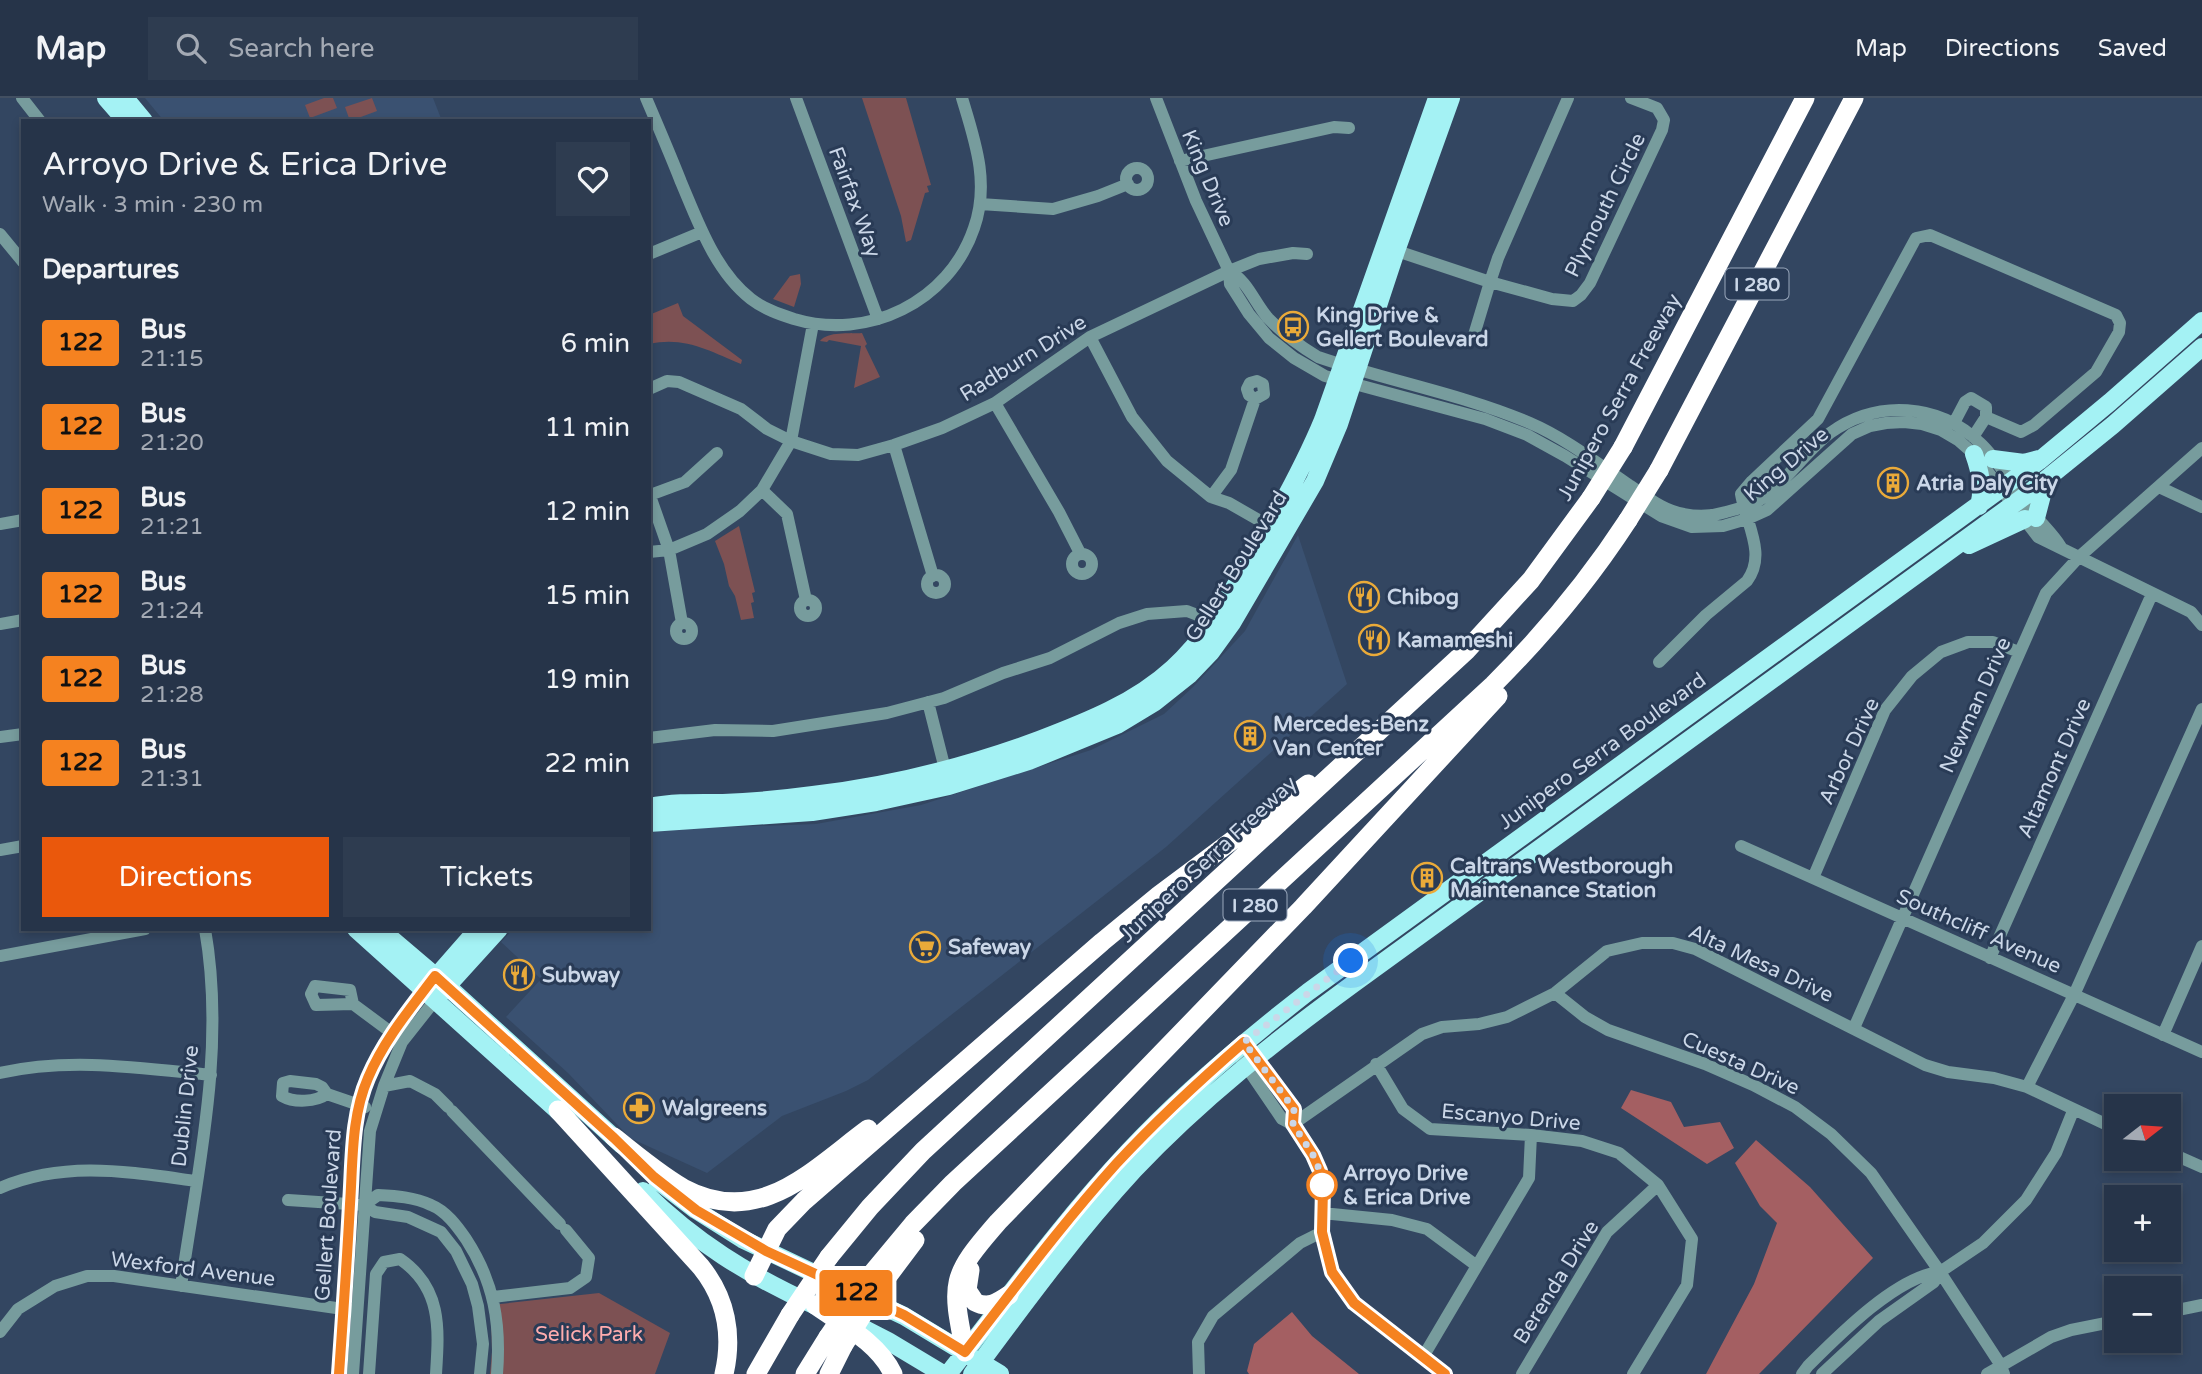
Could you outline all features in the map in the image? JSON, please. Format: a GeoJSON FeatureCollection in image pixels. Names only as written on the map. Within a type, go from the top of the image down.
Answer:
{"type":"FeatureCollection","features":[{"type":"Feature","properties":{"kind":"highway","name":"Junipero Serra Freeway"},"geometry":{"type":"LineString","coordinates":[[756,1374],[790,1315],[829,1257],[870,1207],[916,1158],[1438,678],[1493,623],[1543,565],[1591,498],[1623,447],[1805,98]]}},
{"type":"Feature","properties":{"kind":"highway","name":"I 280"},"geometry":{"type":"LineString","coordinates":[[805,1374],[835,1341],[912,1224],[967,1170],[1479,699],[1547,628],[1583,584],[1659,470],[1854,98]]}},
{"type":"Feature","properties":{"kind":"highway"},"geometry":{"type":"LineString","coordinates":[[972,1363],[955,1299],[958,1279],[967,1258],[998,1222],[1295,917],[1408,795],[1491,704],[1583,584]]}},
{"type":"Feature","properties":{"kind":"highway"},"geometry":{"type":"LineString","coordinates":[[754,1276],[777,1229],[792,1212],[919,1098],[1155,899],[1306,785],[1335,773]]}},
{"type":"Feature","properties":{"kind":"highway"},"geometry":{"type":"LineString","coordinates":[[614,1138],[690,1191],[719,1201],[747,1202],[784,1190],[906,1101],[919,1098]]}},
{"type":"Feature","properties":{"kind":"highway"},"geometry":{"type":"LineString","coordinates":[[558,1110],[707,1274],[721,1300],[728,1328],[724,1374]]}},
{"type":"Feature","properties":{"kind":"highway"},"geometry":{"type":"LineString","coordinates":[[998,1222],[983,1242],[974,1261],[967,1290],[975,1302],[987,1306],[1017,1298]]}},
{"type":"Feature","properties":{"kind":"highway"},"geometry":{"type":"LineString","coordinates":[[815,1305],[875,1350],[893,1374]]}},
{"type":"Feature","properties":{"kind":"highway"},"geometry":{"type":"LineString","coordinates":[[829,1374],[835,1341]]}},
{"type":"Feature","properties":{"kind":"main road"},"geometry":{"type":"LineString","coordinates":[[106,98],[123,119]]}},
{"type":"Feature","properties":{"kind":"main road"},"geometry":{"type":"LineString","coordinates":[[125,98],[142,119]]}},
{"type":"Feature","properties":{"kind":"main road","name":"Gellert Boulevard"},"geometry":{"type":"LineString","coordinates":[[651,807],[810,796],[1007,769],[1084,740],[1126,720],[1164,696],[1197,667],[1236,618],[1347,374],[1390,249],[1437,98]]}},
{"type":"Feature","properties":{"kind":"main road","name":"Gellert Boulevard"},"geometry":{"type":"LineString","coordinates":[[1390,249],[1451,98]]}},
{"type":"Feature","properties":{"kind":"main road","name":"Junipero Serra Boulevard"},"geometry":{"type":"LineString","coordinates":[[945,1374],[972,1363],[1066,1223],[1116,1165],[1169,1110],[1240,1046],[1308,992],[2043,458],[2202,321]]}},
{"type":"Feature","properties":{"kind":"main road","name":"Junipero Serra Boulevard"},"geometry":{"type":"LineString","coordinates":[[1017,1298],[1128,1177],[1189,1116],[1251,1061],[2018,501],[2120,419],[2202,347]]}},
{"type":"Feature","properties":{"kind":"main road"},"geometry":{"type":"LineString","coordinates":[[1974,445],[1982,493],[1979,506]]}},
{"type":"Feature","properties":{"kind":"main road"},"geometry":{"type":"LineString","coordinates":[[1993,459],[2024,463],[2043,458]]}},
{"type":"Feature","properties":{"kind":"main road"},"geometry":{"type":"LineString","coordinates":[[1952,549],[1976,543],[2031,519],[2053,473]]}},
{"type":"Feature","properties":{"kind":"main road","name":"Gellert Boulevard"},"geometry":{"type":"LineString","coordinates":[[651,823],[812,812],[876,802],[947,778],[1119,706],[1170,670],[1191,649],[1277,531]]}},
{"type":"Feature","properties":{"kind":"main road"},"geometry":{"type":"LineString","coordinates":[[359,931],[436,988],[614,1138],[654,1177],[696,1210],[766,1251],[904,1315],[972,1363],[1000,1374]]}},
{"type":"Feature","properties":{"kind":"main road"},"geometry":{"type":"LineString","coordinates":[[382,931],[558,1110],[678,1224],[754,1276],[874,1333],[945,1374]]}},
{"type":"Feature","properties":{"kind":"main road","name":"Gellert Boulevard"},"geometry":{"type":"LineString","coordinates":[[436,988],[477,931]]}},
{"type":"Feature","properties":{"kind":"main road","name":"Gellert Boulevard"},"geometry":{"type":"LineString","coordinates":[[436,988],[497,931]]}},
{"type":"Feature","properties":{"kind":"main road"},"geometry":{"type":"LineString","coordinates":[[1012,1374],[1003,1363],[1003,1347],[1017,1298]]}},
{"type":"Feature","properties":{"kind":"street"},"geometry":{"type":"LineString","coordinates":[[22,98],[38,119]]}},
{"type":"Feature","properties":{"kind":"street"},"geometry":{"type":"LineString","coordinates":[[646,98],[653,123],[702,232],[720,265],[750,299],[774,313],[813,324],[855,325],[910,306],[939,285],[954,268],[975,227],[979,204],[980,159],[962,98]]}},
{"type":"Feature","properties":{"kind":"street","name":"Fairfax Way"},"geometry":{"type":"LineString","coordinates":[[796,98],[878,319]]}},
{"type":"Feature","properties":{"kind":"street","name":"King Drive"},"geometry":{"type":"LineString","coordinates":[[1156,98],[1180,161],[1229,271],[1241,278],[1254,300],[1295,343],[1347,374],[1489,407],[1532,424],[1577,450],[1665,509],[1696,516],[1767,510],[1852,434],[1870,426],[1904,422],[1941,430],[1958,440],[1983,445],[1993,459],[2005,486]]}},
{"type":"Feature","properties":{"kind":"street"},"geometry":{"type":"LineString","coordinates":[[1474,335],[1503,245],[1568,98]]}},
{"type":"Feature","properties":{"kind":"street","name":"Plymouth Circle"},"geometry":{"type":"LineString","coordinates":[[1390,249],[1490,282],[1552,299],[1573,301],[1590,283],[1662,130],[1664,120],[1657,108],[1631,98]]}},
{"type":"Feature","properties":{"kind":"street"},"geometry":{"type":"LineString","coordinates":[[1180,161],[1334,127],[1349,128]]}},
{"type":"Feature","properties":{"kind":"street"},"geometry":{"type":"LineString","coordinates":[[979,204],[1053,209],[1128,184]]}},
{"type":"Feature","properties":{"kind":"street"},"geometry":{"type":"LineString","coordinates":[[651,253],[702,232]]}},
{"type":"Feature","properties":{"kind":"street"},"geometry":{"type":"LineString","coordinates":[[0,234],[21,259]]}},
{"type":"Feature","properties":{"kind":"street"},"geometry":{"type":"LineString","coordinates":[[1658,662],[1752,574],[1757,555],[1741,494],[1818,419],[1916,238],[1930,235],[2116,315],[2120,323],[2119,332],[2096,372],[2035,425],[2021,432],[1986,417]]}},
{"type":"Feature","properties":{"kind":"street","name":"Radburn Drive"},"geometry":{"type":"LineString","coordinates":[[651,388],[667,382],[679,382],[741,409],[767,429],[791,441],[831,454],[858,455],[942,428],[995,403],[1090,337],[1229,271],[1259,259],[1293,253],[1307,254]]}},
{"type":"Feature","properties":{"kind":"street"},"geometry":{"type":"LineString","coordinates":[[651,552],[668,550],[707,534],[740,511],[762,489],[791,441],[813,324]]}},
{"type":"Feature","properties":{"kind":"street"},"geometry":{"type":"LineString","coordinates":[[1090,337],[1132,417],[1167,461],[1211,497],[1229,503],[1277,531]]}},
{"type":"Feature","properties":{"kind":"street"},"geometry":{"type":"LineString","coordinates":[[1954,423],[1965,402],[1971,398],[1986,407],[1986,417],[1974,445]]}},
{"type":"Feature","properties":{"kind":"street"},"geometry":{"type":"LineString","coordinates":[[1211,497],[1231,470],[1255,399]]}},
{"type":"Feature","properties":{"kind":"street"},"geometry":{"type":"LineString","coordinates":[[995,403],[1073,536],[1080,553]]}},
{"type":"Feature","properties":{"kind":"street","name":"King Drive"},"geometry":{"type":"LineString","coordinates":[[1745,513],[1828,435],[1846,422],[1884,410],[1925,412],[1954,423],[1974,445],[2031,519],[2038,537],[2191,612],[2202,625]]}},
{"type":"Feature","properties":{"kind":"street"},"geometry":{"type":"LineString","coordinates":[[894,445],[933,576]]}},
{"type":"Feature","properties":{"kind":"street","name":"Newman Drive"},"geometry":{"type":"LineString","coordinates":[[1854,1028],[2046,593],[2080,557],[2202,448]]}},
{"type":"Feature","properties":{"kind":"street"},"geometry":{"type":"LineString","coordinates":[[651,494],[685,482],[718,453]]}},
{"type":"Feature","properties":{"kind":"street"},"geometry":{"type":"LineString","coordinates":[[2160,487],[2202,507]]}},
{"type":"Feature","properties":{"kind":"street"},"geometry":{"type":"LineString","coordinates":[[762,489],[787,514],[806,600]]}},
{"type":"Feature","properties":{"kind":"street"},"geometry":{"type":"LineString","coordinates":[[651,497],[668,550],[682,623]]}},
{"type":"Feature","properties":{"kind":"street"},"geometry":{"type":"LineString","coordinates":[[0,524],[21,520]]}},
{"type":"Feature","properties":{"kind":"street","name":"Altamont Drive"},"geometry":{"type":"LineString","coordinates":[[1990,958],[2152,594]]}},
{"type":"Feature","properties":{"kind":"street"},"geometry":{"type":"LineString","coordinates":[[651,738],[715,730],[774,731],[887,713],[944,698],[1003,673],[1050,658],[1119,623],[1147,614],[1187,611],[1200,616],[1211,625]]}},
{"type":"Feature","properties":{"kind":"street"},"geometry":{"type":"LineString","coordinates":[[0,624],[21,621]]}},
{"type":"Feature","properties":{"kind":"street","name":"Arbor Drive"},"geometry":{"type":"LineString","coordinates":[[1813,878],[1885,710],[1913,676],[1941,652],[1968,642],[1993,642],[2019,652]]}},
{"type":"Feature","properties":{"kind":"street"},"geometry":{"type":"LineString","coordinates":[[928,702],[947,778]]}},
{"type":"Feature","properties":{"kind":"street"},"geometry":{"type":"LineString","coordinates":[[2027,1087],[2074,995],[2202,709]]}},
{"type":"Feature","properties":{"kind":"street"},"geometry":{"type":"LineString","coordinates":[[0,737],[21,734]]}},
{"type":"Feature","properties":{"kind":"street"},"geometry":{"type":"LineString","coordinates":[[0,850],[21,846]]}},
{"type":"Feature","properties":{"kind":"street","name":"Southcliff Avenue"},"geometry":{"type":"LineString","coordinates":[[1741,846],[2202,1052]]}},
{"type":"Feature","properties":{"kind":"street"},"geometry":{"type":"LineString","coordinates":[[0,956],[134,931]]}},
{"type":"Feature","properties":{"kind":"street","name":"Dublin Drive"},"geometry":{"type":"LineString","coordinates":[[181,1286],[211,1075],[212,968],[205,931]]}},
{"type":"Feature","properties":{"kind":"street","name":"Alta Mesa Drive"},"geometry":{"type":"LineString","coordinates":[[1293,1124],[1422,1034],[1442,1027],[1479,1024],[1507,1017],[1555,993],[1607,951],[1642,943],[1673,943],[1695,949],[1925,1065],[2027,1087],[2104,1124]]}},
{"type":"Feature","properties":{"kind":"street"},"geometry":{"type":"LineString","coordinates":[[2163,1035],[2202,946]]}},
{"type":"Feature","properties":{"kind":"street","name":"Gellert Boulevard"},"geometry":{"type":"LineString","coordinates":[[353,1374],[350,1205],[359,1106],[367,1080],[392,1033],[436,988]]}},
{"type":"Feature","properties":{"kind":"street","name":"Gellert Boulevard"},"geometry":{"type":"LineString","coordinates":[[339,1374],[351,1310],[369,1142],[376,1109],[402,1042],[436,988]]}},
{"type":"Feature","properties":{"kind":"street","name":"Cuesta Drive"},"geometry":{"type":"LineString","coordinates":[[1555,993],[1585,1017],[1608,1030],[1705,1064],[1753,1085],[1795,1107],[1831,1134],[1871,1173],[1940,1272],[2002,1369]]}},
{"type":"Feature","properties":{"kind":"street"},"geometry":{"type":"LineString","coordinates":[[353,1004],[392,1033]]}},
{"type":"Feature","properties":{"kind":"street"},"geometry":{"type":"LineString","coordinates":[[1240,1046],[1294,1109],[1293,1124],[1320,1171],[1323,1188],[1322,1232],[1332,1272],[1354,1303],[1445,1374]]}},
{"type":"Feature","properties":{"kind":"street"},"geometry":{"type":"LineString","coordinates":[[0,1073],[20,1068],[107,1064],[211,1075]]}},
{"type":"Feature","properties":{"kind":"street","name":"Escanyo Drive"},"geometry":{"type":"LineString","coordinates":[[1376,1064],[1403,1109],[1430,1129],[1582,1141],[1619,1153],[1658,1185],[1692,1239],[1687,1285],[1633,1374]]}},
{"type":"Feature","properties":{"kind":"street"},"geometry":{"type":"LineString","coordinates":[[384,1086],[410,1081],[435,1094],[563,1227],[589,1258],[586,1277],[570,1288],[493,1297]]}},
{"type":"Feature","properties":{"kind":"street"},"geometry":{"type":"LineString","coordinates":[[327,1094],[359,1106],[376,1109]]}},
{"type":"Feature","properties":{"kind":"street"},"geometry":{"type":"LineString","coordinates":[[1822,1374],[1879,1321],[1934,1282],[1940,1272],[1983,1243],[2026,1200],[2056,1153],[2073,1111]]}},
{"type":"Feature","properties":{"kind":"street"},"geometry":{"type":"LineString","coordinates":[[1423,1357],[1529,1178],[1531,1135]]}},
{"type":"Feature","properties":{"kind":"street"},"geometry":{"type":"LineString","coordinates":[[2181,1158],[2202,1167]]}},
{"type":"Feature","properties":{"kind":"street"},"geometry":{"type":"LineString","coordinates":[[0,1188],[47,1173],[112,1170],[196,1181]]}},
{"type":"Feature","properties":{"kind":"street","name":"Berenda Drive"},"geometry":{"type":"LineString","coordinates":[[1522,1374],[1607,1231],[1658,1185]]}},
{"type":"Feature","properties":{"kind":"street"},"geometry":{"type":"LineString","coordinates":[[364,1205],[378,1195],[404,1196],[434,1205],[453,1220],[479,1259],[493,1297],[499,1350],[497,1374]]}},
{"type":"Feature","properties":{"kind":"street"},"geometry":{"type":"LineString","coordinates":[[288,1200],[364,1205],[375,1212],[408,1217],[441,1232],[456,1251],[472,1284],[483,1344],[480,1374]]}},
{"type":"Feature","properties":{"kind":"street"},"geometry":{"type":"LineString","coordinates":[[1322,1213],[1392,1220],[1427,1229],[1477,1266]]}},
{"type":"Feature","properties":{"kind":"street"},"geometry":{"type":"LineString","coordinates":[[1199,1374],[1198,1342],[1213,1315],[1300,1243],[1322,1232]]}},
{"type":"Feature","properties":{"kind":"street"},"geometry":{"type":"LineString","coordinates":[[369,1374],[376,1274],[384,1262],[400,1259],[416,1270],[432,1298],[439,1328],[436,1374]]}},
{"type":"Feature","properties":{"kind":"street"},"geometry":{"type":"LineString","coordinates":[[1801,1374],[1869,1309],[1926,1273],[1940,1272]]}},
{"type":"Feature","properties":{"kind":"street","name":"Wexford Avenue"},"geometry":{"type":"LineString","coordinates":[[0,1332],[18,1309],[55,1286],[88,1276],[114,1276],[351,1310]]}},
{"type":"Feature","properties":{"kind":"street"},"geometry":{"type":"LineString","coordinates":[[2181,1309],[2202,1305]]}},
{"type":"Feature","properties":{"kind":"street"},"geometry":{"type":"LineString","coordinates":[[1987,1374],[2002,1369],[2051,1337],[2104,1323]]}},
{"type":"Feature","properties":{"kind":"shaded area"},"geometry":{"type":"Polygon","coordinates":[[[145,98],[433,98],[441,119],[162,119],[145,98]]]}},
{"type":"Feature","properties":{"kind":"shaded area"},"geometry":{"type":"Polygon","coordinates":[[[1298,535],[1347,684],[1166,847],[868,1080],[782,1116],[707,1173],[630,1138],[568,1073],[506,1017],[541,979],[501,942],[511,931],[651,931],[651,833],[702,828],[816,824],[921,805],[1091,750],[1164,714],[1245,631],[1298,535]]]}},
{"type":"Feature","properties":{"kind":"shaded area"},"geometry":{"type":"Polygon","coordinates":[[[1631,1090],[1671,1102],[1684,1127],[1720,1122],[1734,1148],[1707,1164],[1621,1108],[1631,1090]]]}},
{"type":"Feature","properties":{"kind":"shaded area"},"geometry":{"type":"Polygon","coordinates":[[[1756,1140],[1810,1187],[1873,1258],[1759,1374],[1706,1374],[1754,1284],[1777,1223],[1760,1206],[1735,1163],[1756,1140]]]}},
{"type":"Feature","properties":{"kind":"shaded area"},"geometry":{"type":"Polygon","coordinates":[[[1292,1312],[1312,1336],[1359,1374],[1249,1374],[1247,1371],[1254,1344],[1292,1312]]]}},
{"type":"Feature","properties":{"kind":"green space"},"geometry":{"type":"Polygon","coordinates":[[[324,98],[333,98],[337,108],[310,118],[305,105],[324,98]]]}},
{"type":"Feature","properties":{"kind":"green space"},"geometry":{"type":"Polygon","coordinates":[[[372,98],[377,111],[349,119],[345,107],[372,98]]]}},
{"type":"Feature","properties":{"kind":"green space"},"geometry":{"type":"Polygon","coordinates":[[[862,98],[906,98],[931,185],[927,186],[929,192],[925,193],[911,240],[906,242],[901,216],[862,98]]]}},
{"type":"Feature","properties":{"kind":"green space"},"geometry":{"type":"Polygon","coordinates":[[[800,274],[801,284],[794,307],[773,299],[790,276],[800,274]]]}},
{"type":"Feature","properties":{"kind":"green space"},"geometry":{"type":"Polygon","coordinates":[[[678,303],[683,316],[742,360],[741,364],[685,343],[651,344],[651,314],[678,303]]]}},
{"type":"Feature","properties":{"kind":"green space"},"geometry":{"type":"Polygon","coordinates":[[[862,333],[867,344],[865,346],[880,377],[854,388],[861,346],[820,341],[833,334],[862,333]]]}},
{"type":"Feature","properties":{"kind":"green space"},"geometry":{"type":"Polygon","coordinates":[[[739,526],[755,592],[752,593],[754,602],[751,603],[754,618],[741,620],[715,541],[739,526]]]}},
{"type":"Feature","properties":{"kind":"green space","name":"Selick Park"},"geometry":{"type":"Polygon","coordinates":[[[599,1293],[670,1333],[655,1374],[490,1374],[491,1305],[599,1293]]]}},
{"type":"Feature","properties":{"kind":"bus line","name":"122"},"geometry":{"type":"LineString","coordinates":[[339,1374],[353,1153],[359,1106],[367,1080],[385,1045],[400,1020],[435,976],[654,1177],[696,1210],[766,1251],[904,1315],[965,1352],[1066,1223],[1116,1165],[1196,1084],[1244,1042],[1294,1109],[1293,1124],[1320,1171],[1323,1188],[1322,1232],[1332,1272],[1354,1303],[1445,1374]]}},
{"type":"Feature","properties":{"kind":"place","name":"King Drive & Gellert Boulevard"},"geometry":{"type":"Point","coordinates":[1293,327]}},
{"type":"Feature","properties":{"kind":"place","name":"Atria Daly City"},"geometry":{"type":"Point","coordinates":[1893,483]}},
{"type":"Feature","properties":{"kind":"place","name":"Chibog"},"geometry":{"type":"Point","coordinates":[1364,597]}},
{"type":"Feature","properties":{"kind":"place","name":"Kamameshi"},"geometry":{"type":"Point","coordinates":[1374,640]}},
{"type":"Feature","properties":{"kind":"place","name":"Mercedes-Benz Van Center"},"geometry":{"type":"Point","coordinates":[1250,736]}},
{"type":"Feature","properties":{"kind":"place","name":"Caltrans Westborough Maintenance Station"},"geometry":{"type":"Point","coordinates":[1427,878]}},
{"type":"Feature","properties":{"kind":"place","name":"Safeway"},"geometry":{"type":"Point","coordinates":[925,947]}},
{"type":"Feature","properties":{"kind":"place","name":"Subway"},"geometry":{"type":"Point","coordinates":[519,975]}},
{"type":"Feature","properties":{"kind":"place","name":"Walgreens"},"geometry":{"type":"Point","coordinates":[639,1108]}},
{"type":"Feature","properties":{"kind":"place","name":"Arroyo Drive & Erica Drive"},"geometry":{"type":"Point","coordinates":[1322,1185]}},
{"type":"Feature","properties":{"kind":"route"},"geometry":{"type":"LineString","coordinates":[[1322,1185],[1323,1188],[1313,1155],[1293,1124],[1294,1109],[1244,1042],[1351,961]]}}]}
